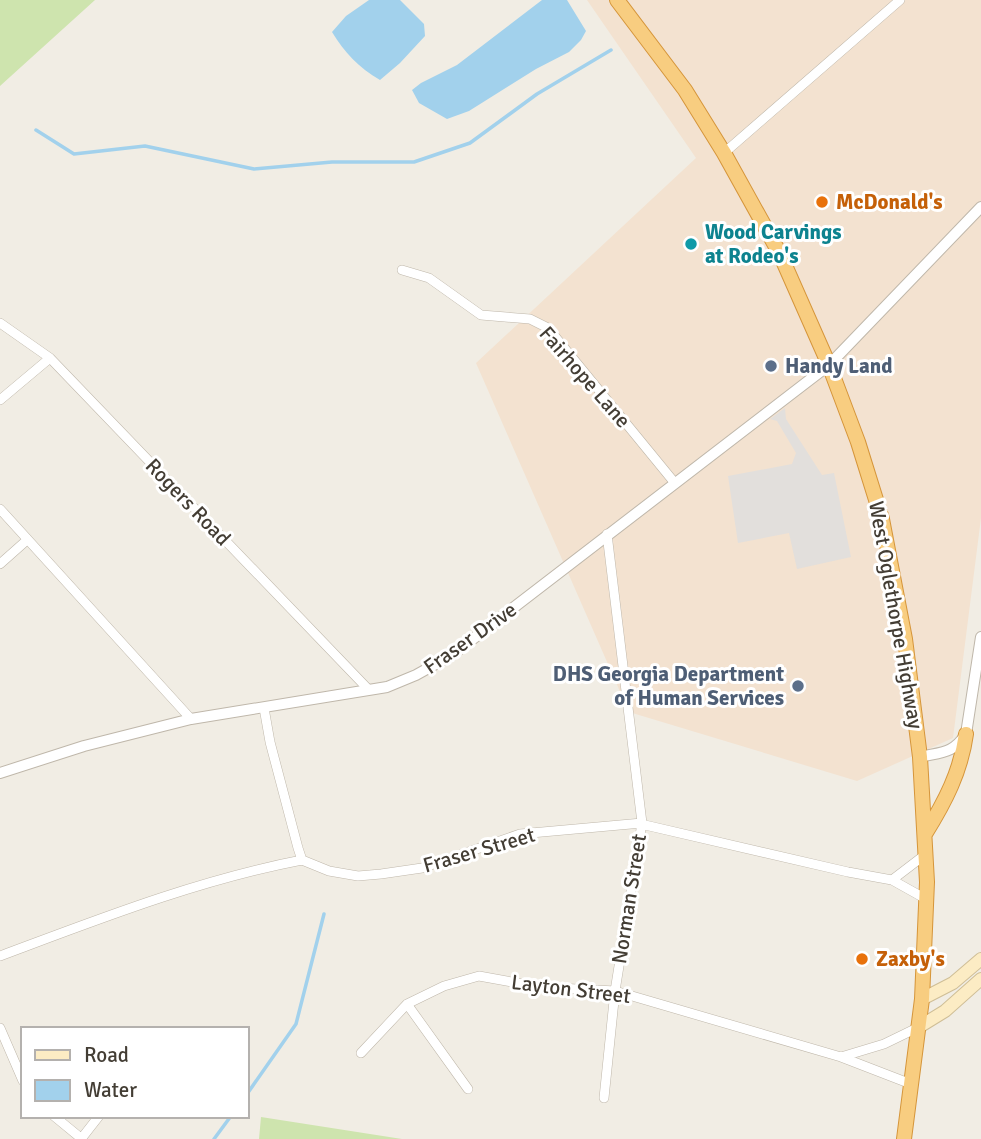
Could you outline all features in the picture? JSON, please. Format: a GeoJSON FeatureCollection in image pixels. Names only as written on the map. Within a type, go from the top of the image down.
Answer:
{"type":"FeatureCollection","features":[{"type":"Feature","properties":{"kind":"highway","name":"West Oglethorpe Highway"},"geometry":{"type":"LineString","coordinates":[[617,0],[685,90],[724,153],[780,254],[829,365],[858,442],[882,519],[905,639],[920,757],[926,854],[922,999],[904,1139]]}},
{"type":"Feature","properties":{"kind":"highway"},"geometry":{"type":"LineString","coordinates":[[925,834],[952,785],[963,757],[965,734]]}},
{"type":"Feature","properties":{"kind":"main road"},"geometry":{"type":"LineString","coordinates":[[922,999],[953,983],[981,959]]}},
{"type":"Feature","properties":{"kind":"main road"},"geometry":{"type":"LineString","coordinates":[[919,1027],[945,1011],[981,979]]}},
{"type":"Feature","properties":{"kind":"street"},"geometry":{"type":"LineString","coordinates":[[724,153],[900,0]]}},
{"type":"Feature","properties":{"kind":"street","name":"Fraser Drive"},"geometry":{"type":"LineString","coordinates":[[0,773],[84,746],[191,719],[387,687],[406,680],[452,654],[829,365],[981,207]]}},
{"type":"Feature","properties":{"kind":"street","name":"Fairhope Lane"},"geometry":{"type":"LineString","coordinates":[[402,270],[429,278],[481,315],[530,319],[548,328],[674,482]]}},
{"type":"Feature","properties":{"kind":"street","name":"Rogers Road"},"geometry":{"type":"LineString","coordinates":[[0,323],[50,358],[368,689]]}},
{"type":"Feature","properties":{"kind":"street"},"geometry":{"type":"LineString","coordinates":[[0,400],[50,358]]}},
{"type":"Feature","properties":{"kind":"street"},"geometry":{"type":"LineString","coordinates":[[0,509],[191,719]]}},
{"type":"Feature","properties":{"kind":"street","name":"Norman Street"},"geometry":{"type":"LineString","coordinates":[[604,1098],[615,991],[642,823],[607,534]]}},
{"type":"Feature","properties":{"kind":"street"},"geometry":{"type":"LineString","coordinates":[[0,564],[27,540]]}},
{"type":"Feature","properties":{"kind":"street"},"geometry":{"type":"LineString","coordinates":[[920,757],[954,749],[965,734],[981,637]]}},
{"type":"Feature","properties":{"kind":"street"},"geometry":{"type":"LineString","coordinates":[[0,956],[142,903],[253,869],[302,859],[270,742],[264,708]]}},
{"type":"Feature","properties":{"kind":"street","name":"Fraser Street"},"geometry":{"type":"LineString","coordinates":[[302,859],[338,873],[358,876],[381,874],[422,868],[520,834],[642,823],[892,880],[926,899]]}},
{"type":"Feature","properties":{"kind":"street"},"geometry":{"type":"LineString","coordinates":[[892,880],[926,854]]}},
{"type":"Feature","properties":{"kind":"street","name":"Layton Street"},"geometry":{"type":"LineString","coordinates":[[361,1053],[407,1004],[444,986],[478,976],[538,987],[615,991],[841,1057],[911,1084]]}},
{"type":"Feature","properties":{"kind":"street"},"geometry":{"type":"LineString","coordinates":[[407,1004],[467,1089]]}},
{"type":"Feature","properties":{"kind":"street"},"geometry":{"type":"LineString","coordinates":[[841,1057],[884,1044],[919,1027]]}},
{"type":"Feature","properties":{"kind":"street"},"geometry":{"type":"LineString","coordinates":[[0,1028],[21,1076]]}},
{"type":"Feature","properties":{"kind":"street"},"geometry":{"type":"LineString","coordinates":[[56,1118],[81,1139],[97,1118]]}},
{"type":"Feature","properties":{"kind":"shaded area"},"geometry":{"type":"Polygon","coordinates":[[[587,0],[981,0],[981,518],[953,738],[857,781],[629,712],[476,363],[696,158],[587,0]]]}},
{"type":"Feature","properties":{"kind":"shaded area"},"geometry":{"type":"Polygon","coordinates":[[[785,408],[786,419],[822,475],[834,473],[851,557],[797,569],[789,533],[738,543],[728,476],[792,464],[796,453],[777,421],[770,419],[785,408]]]}},
{"type":"Feature","properties":{"kind":"green space"},"geometry":{"type":"Polygon","coordinates":[[[0,0],[95,0],[0,86],[0,0]]]}},
{"type":"Feature","properties":{"kind":"green space"},"geometry":{"type":"Polygon","coordinates":[[[261,1117],[402,1139],[259,1139],[261,1117]]]}},
{"type":"Feature","properties":{"kind":"water"},"geometry":{"type":"Polygon","coordinates":[[[369,0],[400,0],[424,24],[425,36],[380,80],[353,59],[332,32],[346,16],[369,0]]]}},
{"type":"Feature","properties":{"kind":"water"},"geometry":{"type":"Polygon","coordinates":[[[542,0],[567,0],[586,31],[569,52],[536,69],[469,111],[447,119],[419,103],[412,90],[457,65],[542,0]]]}},
{"type":"Feature","properties":{"kind":"waterway"},"geometry":{"type":"LineString","coordinates":[[36,130],[74,154],[145,146],[254,169],[332,162],[414,162],[470,143],[537,94],[611,50]]}},
{"type":"Feature","properties":{"kind":"waterway"},"geometry":{"type":"LineString","coordinates":[[248,1093],[296,1024],[324,914]]}},
{"type":"Feature","properties":{"kind":"waterway"},"geometry":{"type":"LineString","coordinates":[[214,1139],[230,1118]]}},
{"type":"Feature","properties":{"kind":"place","name":"McDonald's"},"geometry":{"type":"Point","coordinates":[822,202]}},
{"type":"Feature","properties":{"kind":"place","name":"Wood Carvings at Rodeo's"},"geometry":{"type":"Point","coordinates":[691,244]}},
{"type":"Feature","properties":{"kind":"place","name":"Handy Land"},"geometry":{"type":"Point","coordinates":[771,366]}},
{"type":"Feature","properties":{"kind":"place","name":"DHS Georgia Department of Human Services"},"geometry":{"type":"Point","coordinates":[798,686]}},
{"type":"Feature","properties":{"kind":"place","name":"Zaxby's"},"geometry":{"type":"Point","coordinates":[862,959]}}]}
